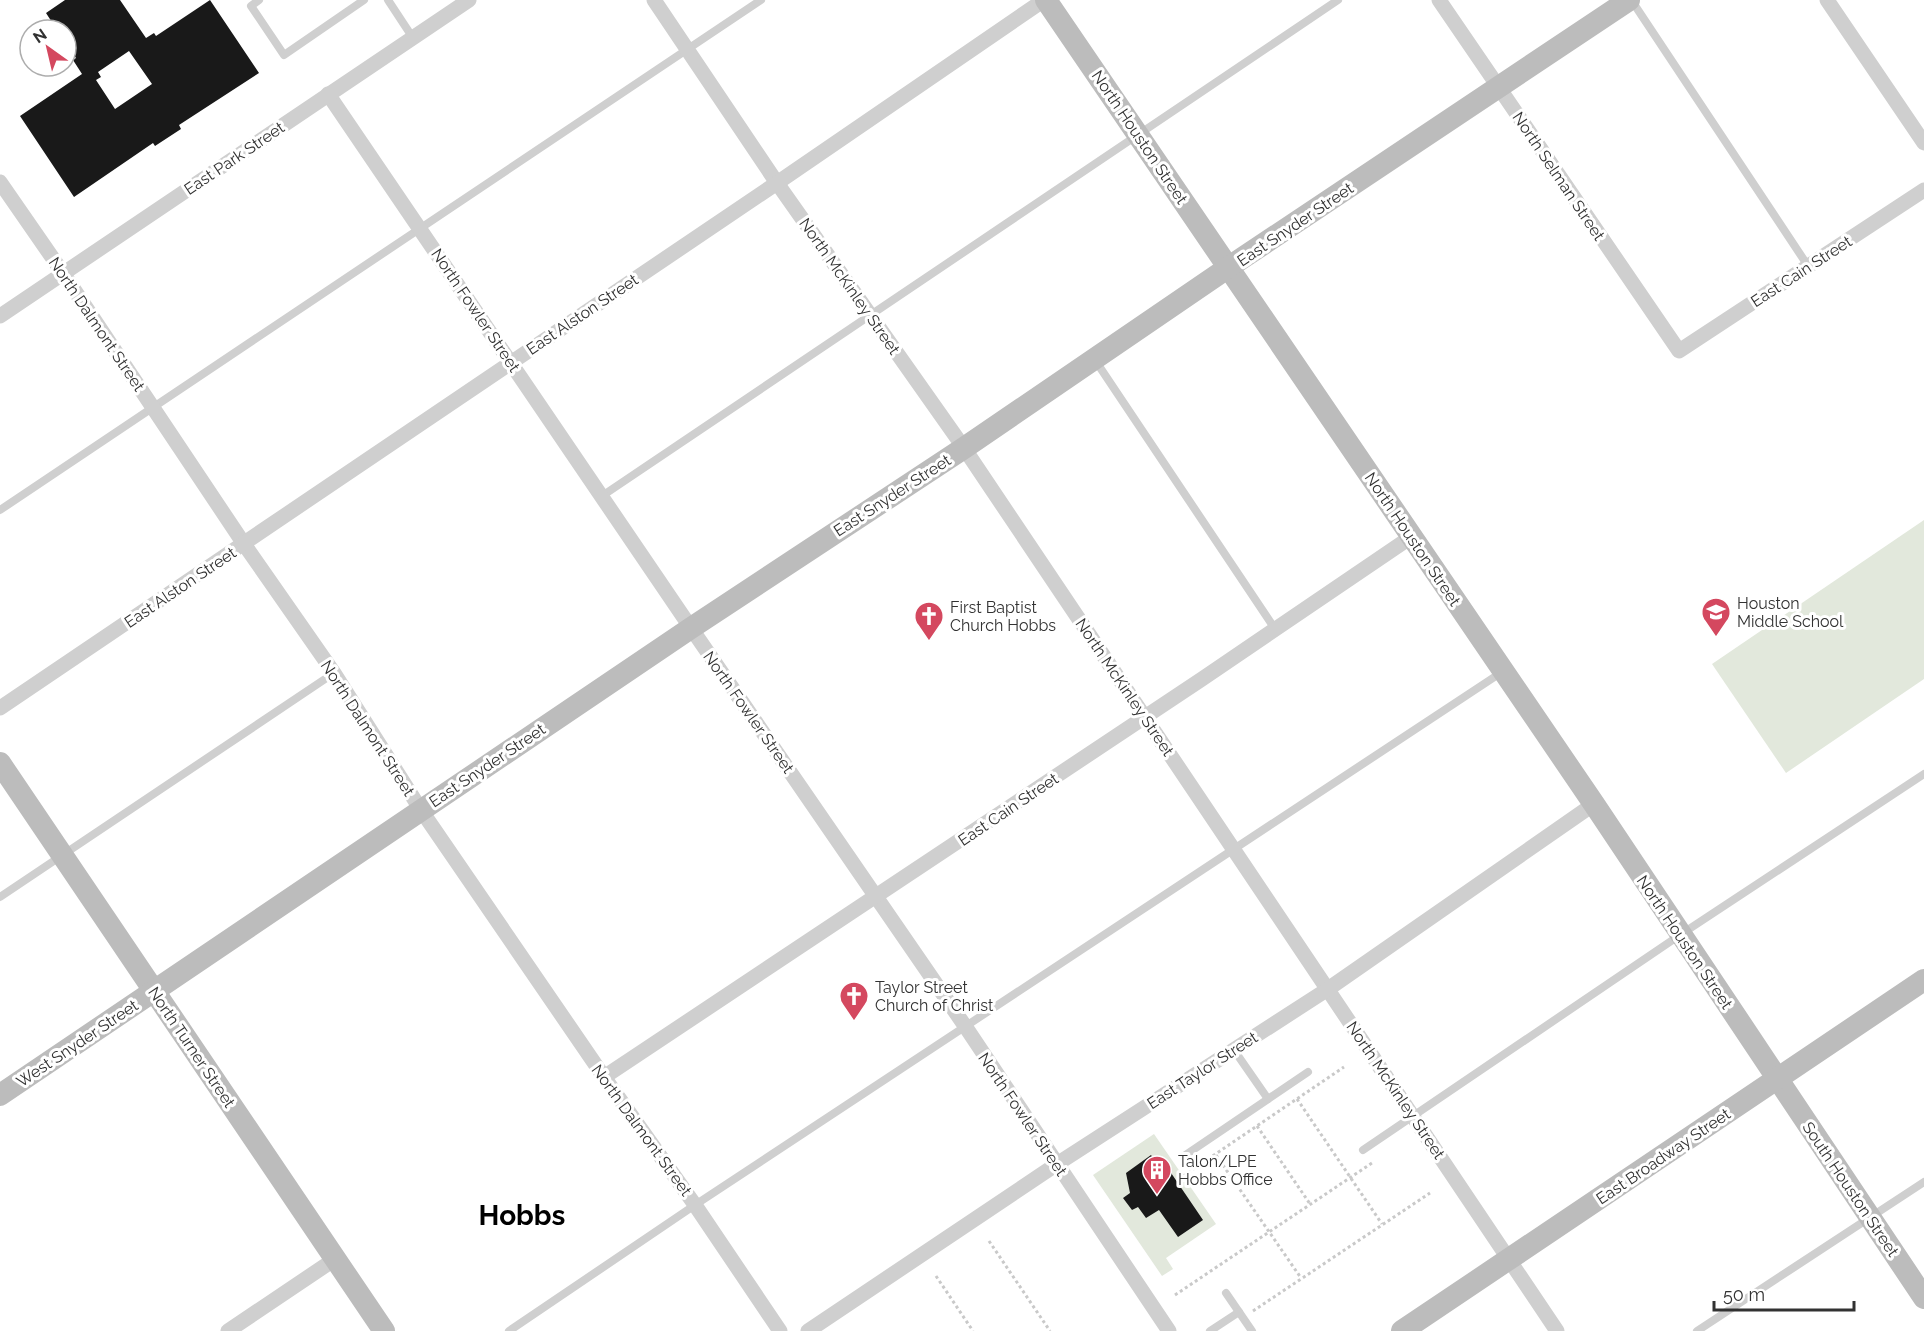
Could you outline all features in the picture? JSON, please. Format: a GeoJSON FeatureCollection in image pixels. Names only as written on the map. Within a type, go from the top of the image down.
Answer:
{"type":"FeatureCollection","features":[{"type":"Feature","properties":{"kind":"street","name":"East Park Street"},"geometry":{"type":"LineString","coordinates":[[0,316],[469,0]]}},
{"type":"Feature","properties":{"kind":"street","name":"North McKinley Street"},"geometry":{"type":"LineString","coordinates":[[654,0],[777,183],[964,447],[1557,1331]]}},
{"type":"Feature","properties":{"kind":"street","name":"North Houston Street"},"geometry":{"type":"LineString","coordinates":[[1045,0],[1594,804],[1777,1079]]}},
{"type":"Feature","properties":{"kind":"street","name":"East Alston Street"},"geometry":{"type":"LineString","coordinates":[[0,708],[1045,0]]}},
{"type":"Feature","properties":{"kind":"street","name":"North Selman Street"},"geometry":{"type":"LineString","coordinates":[[1439,0],[1679,351]]}},
{"type":"Feature","properties":{"kind":"street","name":"East Snyder Street"},"geometry":{"type":"LineString","coordinates":[[154,991],[691,628],[1630,0]]}},
{"type":"Feature","properties":{"kind":"street"},"geometry":{"type":"LineString","coordinates":[[1827,0],[1924,143]]}},
{"type":"Feature","properties":{"kind":"street","name":"North Fowler Street"},"geometry":{"type":"LineString","coordinates":[[328,94],[965,1026],[1169,1331]]}},
{"type":"Feature","properties":{"kind":"street","name":"North Dalmont Street"},"geometry":{"type":"LineString","coordinates":[[0,182],[334,674],[421,810],[780,1331]]}},
{"type":"Feature","properties":{"kind":"street","name":"East Cain Street"},"geometry":{"type":"LineString","coordinates":[[1679,351],[1924,190]]}},
{"type":"Feature","properties":{"kind":"street","name":"East Cain Street"},"geometry":{"type":"LineString","coordinates":[[604,1077],[1146,717],[1411,537]]}},
{"type":"Feature","properties":{"kind":"street","name":"North Turner Street"},"geometry":{"type":"LineString","coordinates":[[0,763],[384,1331]]}},
{"type":"Feature","properties":{"kind":"street","name":"East Taylor Street"},"geometry":{"type":"LineString","coordinates":[[808,1331],[1057,1164],[1329,989],[1594,804]]}},
{"type":"Feature","properties":{"kind":"street","name":"East Broadway Street"},"geometry":{"type":"LineString","coordinates":[[1402,1331],[1924,980]]}},
{"type":"Feature","properties":{"kind":"street","name":"West Snyder Street"},"geometry":{"type":"LineString","coordinates":[[0,1095],[154,991]]}},
{"type":"Feature","properties":{"kind":"street","name":"South Houston Street"},"geometry":{"type":"LineString","coordinates":[[1777,1079],[1924,1298]]}},
{"type":"Feature","properties":{"kind":"street"},"geometry":{"type":"LineString","coordinates":[[228,1331],[335,1259]]}},
{"type":"Feature","properties":{"kind":"lane"},"geometry":{"type":"LineString","coordinates":[[259,0],[251,6],[284,55],[364,0]]}},
{"type":"Feature","properties":{"kind":"lane"},"geometry":{"type":"LineString","coordinates":[[388,0],[413,38]]}},
{"type":"Feature","properties":{"kind":"lane"},"geometry":{"type":"LineString","coordinates":[[0,510],[760,0]]}},
{"type":"Feature","properties":{"kind":"lane"},"geometry":{"type":"LineString","coordinates":[[602,496],[1338,0]]}},
{"type":"Feature","properties":{"kind":"lane"},"geometry":{"type":"LineString","coordinates":[[1630,0],[1808,266]]}},
{"type":"Feature","properties":{"kind":"lane"},"geometry":{"type":"LineString","coordinates":[[1094,359],[1275,629]]}},
{"type":"Feature","properties":{"kind":"lane"},"geometry":{"type":"LineString","coordinates":[[509,1331],[695,1205],[1503,671]]}},
{"type":"Feature","properties":{"kind":"lane"},"geometry":{"type":"LineString","coordinates":[[0,897],[334,674]]}},
{"type":"Feature","properties":{"kind":"lane"},"geometry":{"type":"LineString","coordinates":[[1363,1150],[1680,935],[1924,774]]}},
{"type":"Feature","properties":{"kind":"lane"},"geometry":{"type":"LineString","coordinates":[[1234,1050],[1268,1099]]}},
{"type":"Feature","properties":{"kind":"lane"},"geometry":{"type":"LineString","coordinates":[[1184,1156],[1308,1072]]}},
{"type":"Feature","properties":{"kind":"lane"},"geometry":{"type":"LineString","coordinates":[[1697,1331],[1871,1219],[1924,1182]]}},
{"type":"Feature","properties":{"kind":"lane"},"geometry":{"type":"LineString","coordinates":[[1226,1293],[1251,1331]]}},
{"type":"Feature","properties":{"kind":"lane"},"geometry":{"type":"LineString","coordinates":[[1210,1331],[1239,1312]]}},
{"type":"Feature","properties":{"kind":"path"},"geometry":{"type":"LineString","coordinates":[[1183,1176],[1344,1067]]}},
{"type":"Feature","properties":{"kind":"path"},"geometry":{"type":"LineString","coordinates":[[1297,1099],[1382,1224]]}},
{"type":"Feature","properties":{"kind":"path"},"geometry":{"type":"LineString","coordinates":[[1257,1126],[1311,1204]]}},
{"type":"Feature","properties":{"kind":"path"},"geometry":{"type":"LineString","coordinates":[[1216,1155],[1301,1278]]}},
{"type":"Feature","properties":{"kind":"path"},"geometry":{"type":"LineString","coordinates":[[1175,1295],[1372,1163]]}},
{"type":"Feature","properties":{"kind":"path"},"geometry":{"type":"LineString","coordinates":[[1251,1312],[1430,1193]]}},
{"type":"Feature","properties":{"kind":"path"},"geometry":{"type":"LineString","coordinates":[[989,1241],[1050,1331]]}},
{"type":"Feature","properties":{"kind":"path"},"geometry":{"type":"LineString","coordinates":[[936,1276],[973,1331]]}},
{"type":"Feature","properties":{"kind":"shaded area"},"geometry":{"type":"Polygon","coordinates":[[[1924,520],[1924,679],[1786,773],[1712,664],[1924,520]]]}},
{"type":"Feature","properties":{"kind":"shaded area"},"geometry":{"type":"Polygon","coordinates":[[[1154,1134],[1216,1224],[1166,1258],[1173,1269],[1162,1276],[1093,1175],[1154,1134]]]}},
{"type":"Feature","properties":{"kind":"building"},"geometry":{"type":"Polygon","coordinates":[[[65,0],[120,0],[146,38],[154,33],[156,36],[210,0],[259,73],[179,125],[181,129],[155,146],[153,143],[74,197],[20,116],[82,74],[78,68],[78,18],[49,18],[46,13],[65,0]],[[129,51],[98,72],[101,77],[96,80],[115,109],[152,84],[129,51]]]}},
{"type":"Feature","properties":{"kind":"building","name":"Talon/LPE Hobbs Office"},"geometry":{"type":"Polygon","coordinates":[[[1151,1155],[1159,1167],[1165,1164],[1203,1220],[1178,1237],[1159,1210],[1146,1218],[1138,1207],[1132,1210],[1123,1198],[1130,1193],[1126,1173],[1151,1155]]]}},
{"type":"Feature","properties":{"kind":"place","name":"Houston Middle School"},"geometry":{"type":"Point","coordinates":[1716,638]}},
{"type":"Feature","properties":{"kind":"place","name":"First Baptist Church Hobbs"},"geometry":{"type":"Point","coordinates":[929,642]}},
{"type":"Feature","properties":{"kind":"place","name":"Taylor Street Church of Christ"},"geometry":{"type":"Point","coordinates":[854,1022]}},
{"type":"Feature","properties":{"kind":"place","name":"Talon/LPE Hobbs Office"},"geometry":{"type":"Point","coordinates":[1157,1196]}},
{"type":"Feature","properties":{"kind":"district","name":"Hobbs"},"geometry":{"type":"Point","coordinates":[522,1215]}}]}
